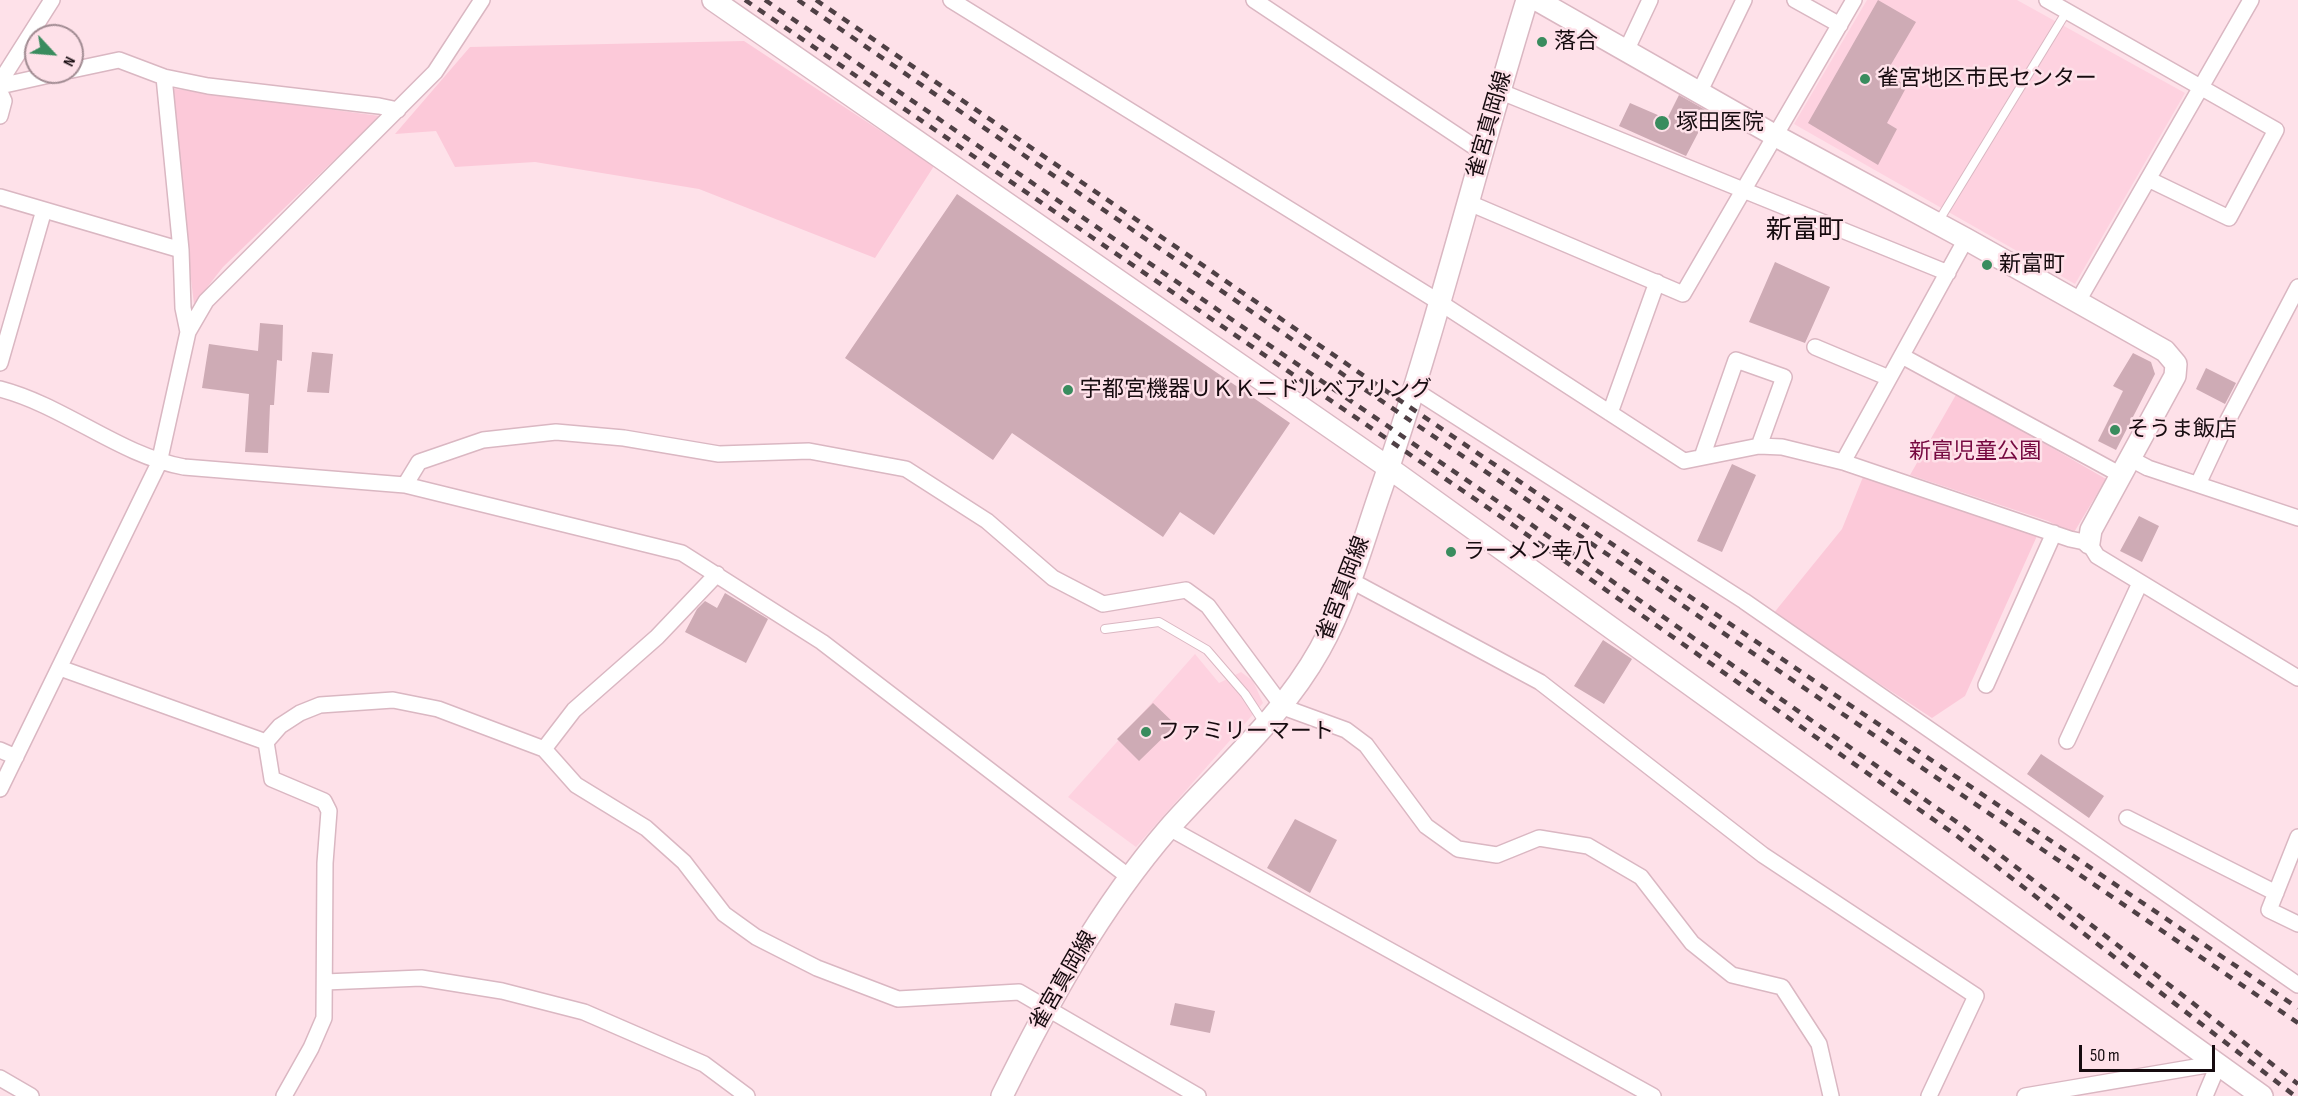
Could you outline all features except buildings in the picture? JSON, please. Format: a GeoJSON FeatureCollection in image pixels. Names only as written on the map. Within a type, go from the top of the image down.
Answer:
{"type":"FeatureCollection","features":[{"type":"Feature","properties":{"kind":"street"},"geometry":{"type":"LineString","coordinates":[[0,84],[52,0]]}},
{"type":"Feature","properties":{"kind":"street"},"geometry":{"type":"LineString","coordinates":[[0,789],[159,463],[188,332],[206,301],[435,72],[482,0]]}},
{"type":"Feature","properties":{"kind":"street"},"geometry":{"type":"LineString","coordinates":[[713,0],[1389,468],[2262,1096]]}},
{"type":"Feature","properties":{"kind":"street"},"geometry":{"type":"LineString","coordinates":[[951,0],[1439,302],[1684,461],[1759,446],[1782,447],[1843,462],[2089,543]]}},
{"type":"Feature","properties":{"kind":"street"},"geometry":{"type":"LineString","coordinates":[[1254,0],[1482,152]]}},
{"type":"Feature","properties":{"kind":"street","name":"雀宮真岡線"},"geometry":{"type":"LineString","coordinates":[[1002,1096],[1045,1009],[1101,917],[1129,877],[1169,828],[1283,707],[1322,647],[1350,580],[1389,468],[1527,0]]}},
{"type":"Feature","properties":{"kind":"street"},"geometry":{"type":"LineString","coordinates":[[1537,0],[1774,135],[1966,239],[2165,351],[2176,364],[2175,376],[2091,530],[2089,543],[2097,556],[2298,678]]}},
{"type":"Feature","properties":{"kind":"street"},"geometry":{"type":"LineString","coordinates":[[1626,51],[1650,0]]}},
{"type":"Feature","properties":{"kind":"street"},"geometry":{"type":"LineString","coordinates":[[1699,93],[1744,0]]}},
{"type":"Feature","properties":{"kind":"street"},"geometry":{"type":"LineString","coordinates":[[1795,0],[1840,25]]}},
{"type":"Feature","properties":{"kind":"street"},"geometry":{"type":"LineString","coordinates":[[1467,202],[1683,294],[1854,0]]}},
{"type":"Feature","properties":{"kind":"street"},"geometry":{"type":"LineString","coordinates":[[2047,0],[2071,6],[2276,130],[2229,218],[2148,179]]}},
{"type":"Feature","properties":{"kind":"street"},"geometry":{"type":"LineString","coordinates":[[2078,301],[2200,85],[2251,0]]}},
{"type":"Feature","properties":{"kind":"street"},"geometry":{"type":"LineString","coordinates":[[84,67],[119,60],[164,77],[208,86],[379,105],[398,110]]}},
{"type":"Feature","properties":{"kind":"street"},"geometry":{"type":"LineString","coordinates":[[164,77],[181,250],[183,308],[188,332]]}},
{"type":"Feature","properties":{"kind":"street"},"geometry":{"type":"LineString","coordinates":[[0,84],[24,79]]}},
{"type":"Feature","properties":{"kind":"street"},"geometry":{"type":"LineString","coordinates":[[1499,91],[1947,273]]}},
{"type":"Feature","properties":{"kind":"street"},"geometry":{"type":"LineString","coordinates":[[0,92],[4,101],[0,116]]}},
{"type":"Feature","properties":{"kind":"street"},"geometry":{"type":"LineString","coordinates":[[0,197],[181,250]]}},
{"type":"Feature","properties":{"kind":"street"},"geometry":{"type":"LineString","coordinates":[[0,363],[44,210]]}},
{"type":"Feature","properties":{"kind":"street"},"geometry":{"type":"LineString","coordinates":[[1843,462],[1966,239]]}},
{"type":"Feature","properties":{"kind":"street"},"geometry":{"type":"LineString","coordinates":[[1610,413],[1657,282]]}},
{"type":"Feature","properties":{"kind":"street"},"geometry":{"type":"LineString","coordinates":[[2198,484],[2228,420],[2298,287]]}},
{"type":"Feature","properties":{"kind":"street"},"geometry":{"type":"LineString","coordinates":[[1815,347],[1889,378]]}},
{"type":"Feature","properties":{"kind":"street"},"geometry":{"type":"LineString","coordinates":[[1902,356],[2126,467],[2148,468],[2298,518]]}},
{"type":"Feature","properties":{"kind":"street"},"geometry":{"type":"LineString","coordinates":[[1702,457],[1736,360],[1784,377],[1759,446]]}},
{"type":"Feature","properties":{"kind":"street"},"geometry":{"type":"LineString","coordinates":[[0,389],[33,400],[159,463],[405,486],[682,553],[822,642],[1129,877]]}},
{"type":"Feature","properties":{"kind":"street"},"geometry":{"type":"LineString","coordinates":[[1413,389],[1744,602],[2298,986]]}},
{"type":"Feature","properties":{"kind":"street"},"geometry":{"type":"LineString","coordinates":[[405,486],[419,462],[483,440],[556,432],[624,438],[719,454],[809,451],[906,469],[987,521],[1053,578],[1103,604],[1186,590],[1208,606],[1283,707],[1346,730],[1366,745],[1426,826],[1458,849],[1497,855],[1539,838],[1588,846],[1641,877],[1692,943],[1732,975],[1782,987],[1819,1044],[1831,1096]]}},
{"type":"Feature","properties":{"kind":"street"},"geometry":{"type":"LineString","coordinates":[[1986,685],[2054,533]]}},
{"type":"Feature","properties":{"kind":"street"},"geometry":{"type":"LineString","coordinates":[[544,749],[574,710],[657,637],[717,574]]}},
{"type":"Feature","properties":{"kind":"street"},"geometry":{"type":"LineString","coordinates":[[1350,580],[1540,681],[1763,855],[1976,996],[1934,1095]]}},
{"type":"Feature","properties":{"kind":"street"},"geometry":{"type":"LineString","coordinates":[[2067,741],[2140,583]]}},
{"type":"Feature","properties":{"kind":"street"},"geometry":{"type":"LineString","coordinates":[[60,668],[266,742]]}},
{"type":"Feature","properties":{"kind":"street"},"geometry":{"type":"LineString","coordinates":[[266,742],[280,726],[300,713],[320,705],[393,700],[438,709],[544,749],[576,785],[646,828],[684,862],[724,914],[756,937],[817,968],[898,999],[1019,992],[1198,1096]]}},
{"type":"Feature","properties":{"kind":"street"},"geometry":{"type":"LineString","coordinates":[[266,742],[272,779],[328,806],[325,1011],[311,1048],[284,1096]]}},
{"type":"Feature","properties":{"kind":"street"},"geometry":{"type":"LineString","coordinates":[[0,750],[16,757]]}},
{"type":"Feature","properties":{"kind":"street"},"geometry":{"type":"LineString","coordinates":[[2127,818],[2276,893]]}},
{"type":"Feature","properties":{"kind":"street"},"geometry":{"type":"LineString","coordinates":[[1169,828],[1653,1096]]}},
{"type":"Feature","properties":{"kind":"street"},"geometry":{"type":"LineString","coordinates":[[2298,837],[2269,910],[2298,924]]}},
{"type":"Feature","properties":{"kind":"street"},"geometry":{"type":"LineString","coordinates":[[325,982],[421,978],[502,992],[584,1012],[704,1064],[747,1096]]}},
{"type":"Feature","properties":{"kind":"street"},"geometry":{"type":"LineString","coordinates":[[2025,1096],[2219,1063]]}},
{"type":"Feature","properties":{"kind":"street"},"geometry":{"type":"LineString","coordinates":[[2205,1096],[2219,1063]]}},
{"type":"Feature","properties":{"kind":"street"},"geometry":{"type":"LineString","coordinates":[[0,1078],[31,1096]]}},
{"type":"Feature","properties":{"kind":"lane"},"geometry":{"type":"LineString","coordinates":[[1937,223],[2071,6]]}},
{"type":"Feature","properties":{"kind":"lane"},"geometry":{"type":"LineString","coordinates":[[1105,629],[1159,622],[1207,650],[1245,694],[1266,725]]}},
{"type":"Feature","properties":{"kind":"shaded area"},"geometry":{"type":"Polygon","coordinates":[[[1867,0],[2017,0],[2185,93],[2075,284],[1794,124],[1867,0]]]}},
{"type":"Feature","properties":{"kind":"shaded area"},"geometry":{"type":"Polygon","coordinates":[[[1195,654],[1219,683],[1241,672],[1253,681],[1263,703],[1136,847],[1068,797],[1195,654]]]}},
{"type":"Feature","properties":{"kind":"green space"},"geometry":{"type":"Polygon","coordinates":[[[744,41],[934,166],[875,258],[699,189],[535,162],[455,167],[436,131],[395,134],[470,47],[744,41]]]}},
{"type":"Feature","properties":{"kind":"green space"},"geometry":{"type":"Polygon","coordinates":[[[168,88],[380,116],[223,267],[194,304],[168,88]]]}},
{"type":"Feature","properties":{"kind":"green space","name":"新富児童公園"},"geometry":{"type":"Polygon","coordinates":[[[1957,393],[2106,479],[2073,534],[2048,521],[1910,475],[1957,393]]]}},
{"type":"Feature","properties":{"kind":"green space"},"geometry":{"type":"Polygon","coordinates":[[[1863,477],[2037,536],[1965,696],[1932,718],[1773,614],[1842,529],[1863,477]]]}},
{"type":"Feature","properties":{"kind":"railway"},"geometry":{"type":"LineString","coordinates":[[745,0],[1513,525],[1957,836],[2295,1096]]}},
{"type":"Feature","properties":{"kind":"railway"},"geometry":{"type":"LineString","coordinates":[[765,0],[1519,516],[1964,827],[2298,1084]]}},
{"type":"Feature","properties":{"kind":"railway"},"geometry":{"type":"LineString","coordinates":[[798,0],[1405,417],[2298,1023]]}},
{"type":"Feature","properties":{"kind":"railway"},"geometry":{"type":"LineString","coordinates":[[816,0],[1408,406],[2298,1008]]}},
{"type":"Feature","properties":{"kind":"place","name":"落合"},"geometry":{"type":"Point","coordinates":[1542,42]}},
{"type":"Feature","properties":{"kind":"place","name":"雀宮地区市民センター"},"geometry":{"type":"Point","coordinates":[1865,79]}},
{"type":"Feature","properties":{"kind":"place","name":"塚田医院"},"geometry":{"type":"Point","coordinates":[1662,123]}},
{"type":"Feature","properties":{"kind":"place","name":"新富町"},"geometry":{"type":"Point","coordinates":[1987,265]}},
{"type":"Feature","properties":{"kind":"place","name":"宇都宮機器ＵＫＫニドルベアリング"},"geometry":{"type":"Point","coordinates":[1068,390]}},
{"type":"Feature","properties":{"kind":"place","name":"そうま飯店"},"geometry":{"type":"Point","coordinates":[2115,430]}},
{"type":"Feature","properties":{"kind":"place","name":"ラーメン幸八"},"geometry":{"type":"Point","coordinates":[1451,552]}},
{"type":"Feature","properties":{"kind":"place","name":"ファミリーマート"},"geometry":{"type":"Point","coordinates":[1146,732]}},
{"type":"Feature","properties":{"kind":"district","name":"新富町"},"geometry":{"type":"Point","coordinates":[1805,231]}}]}
